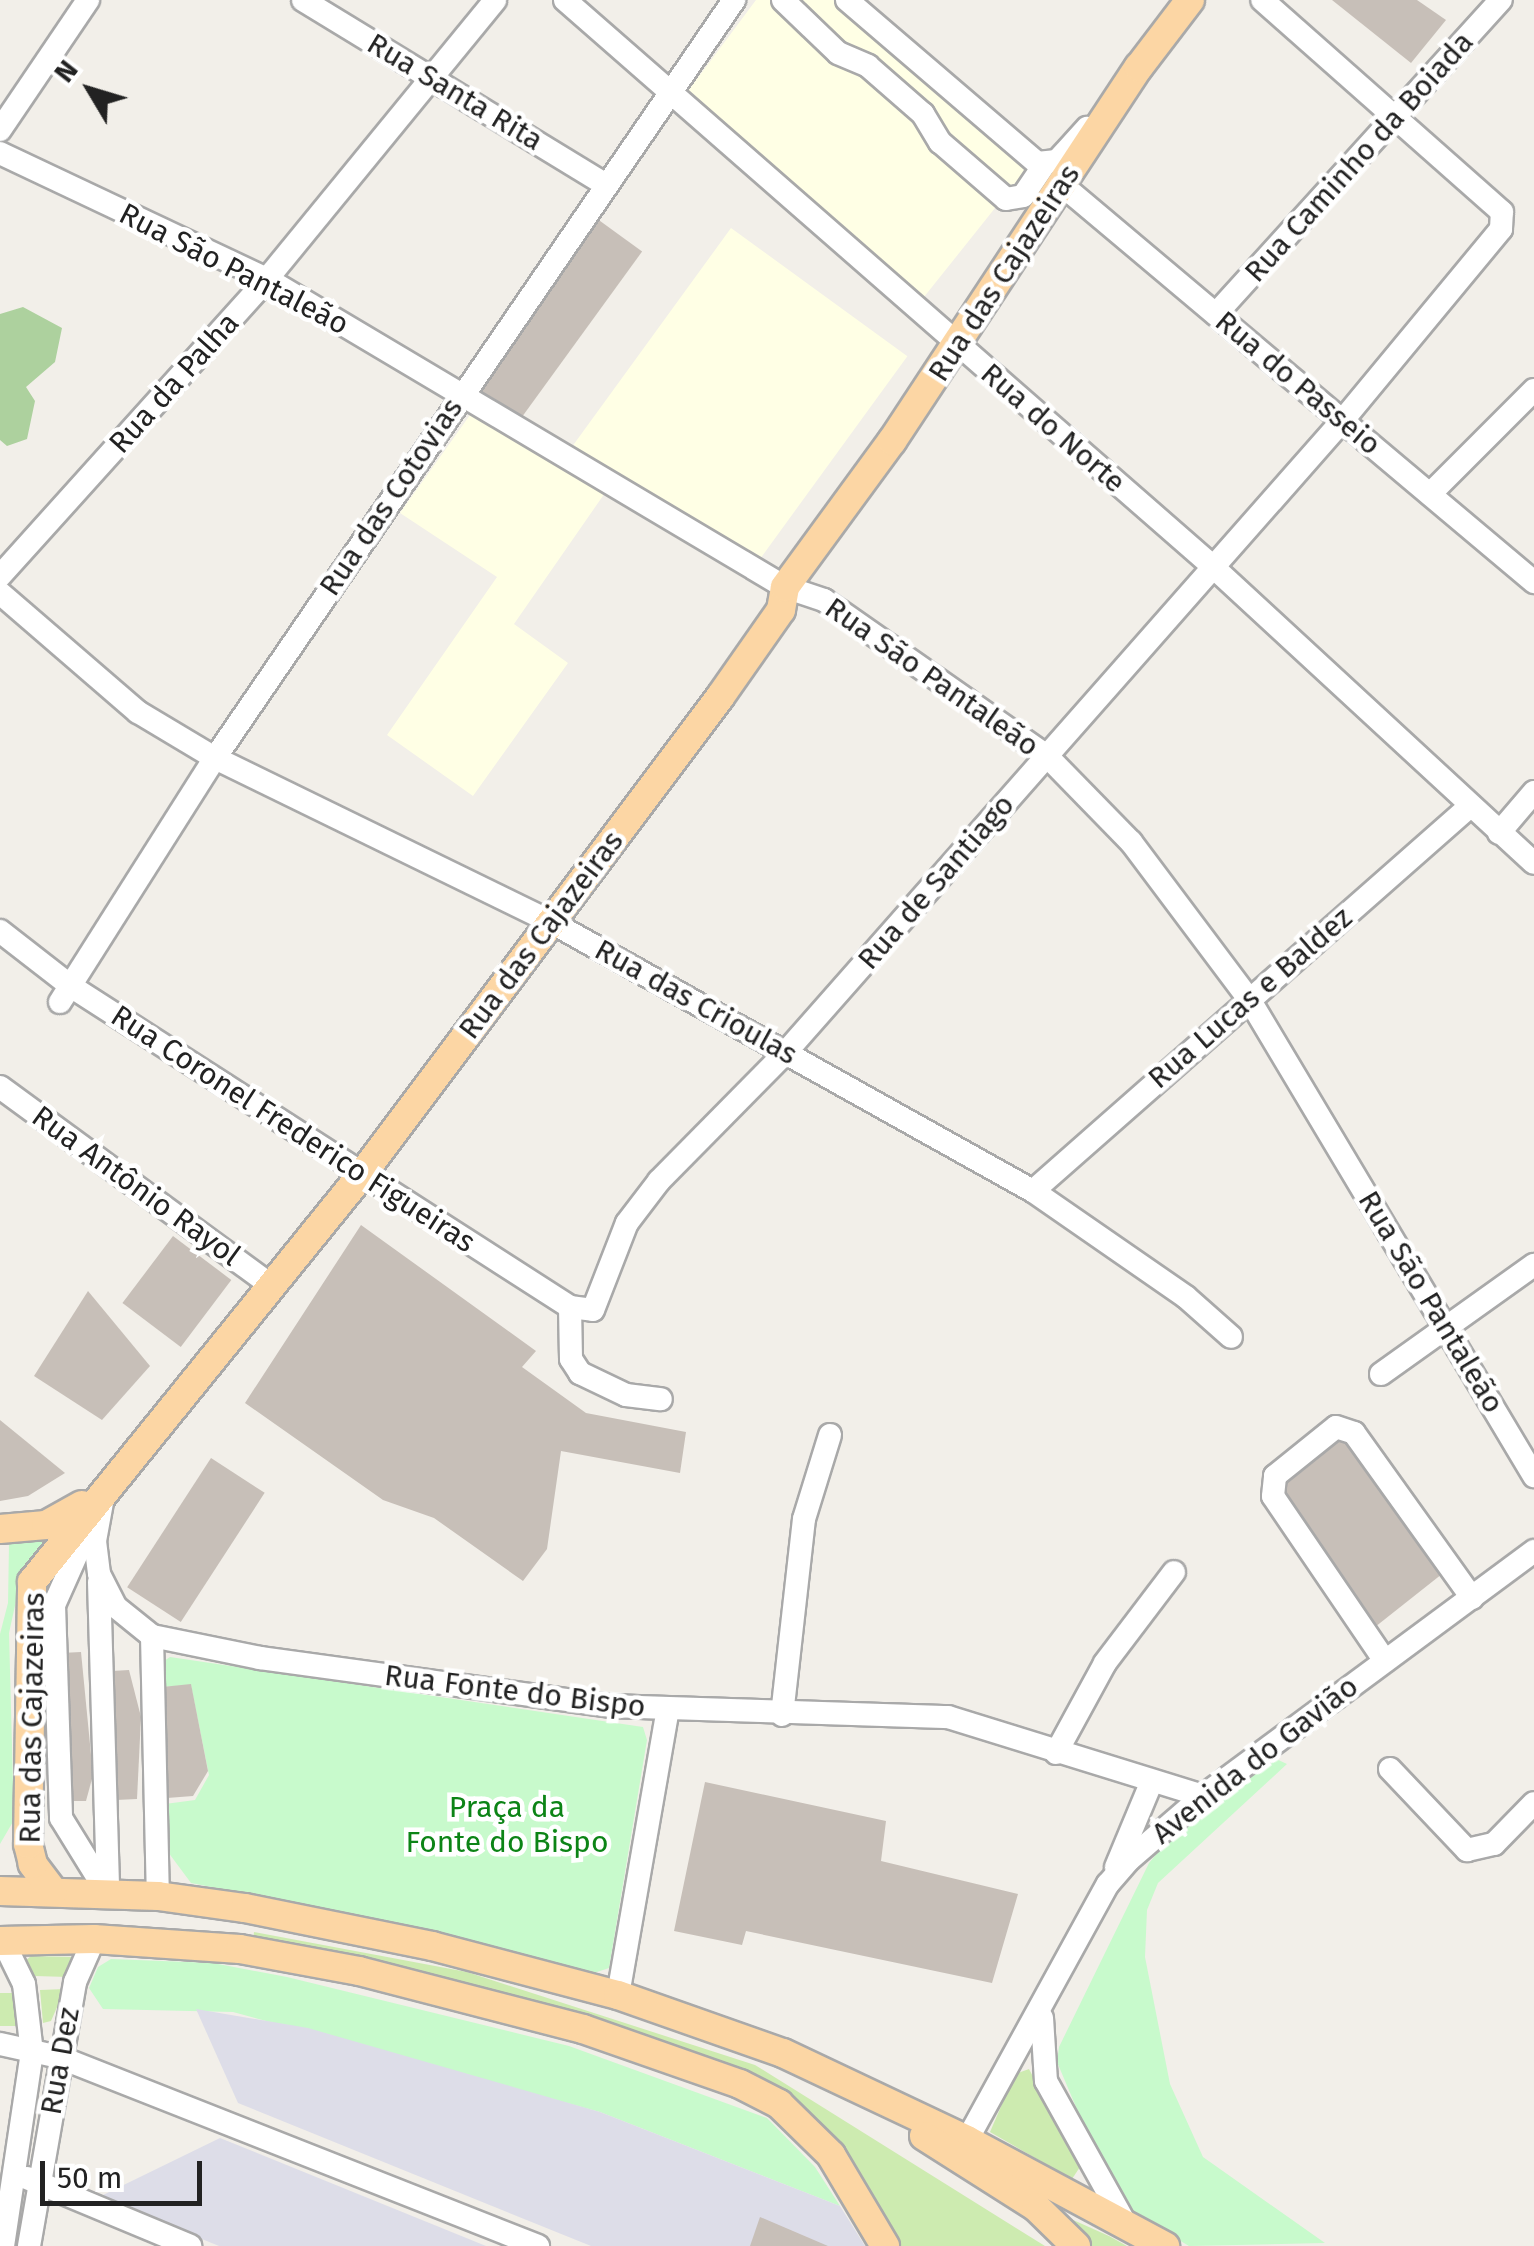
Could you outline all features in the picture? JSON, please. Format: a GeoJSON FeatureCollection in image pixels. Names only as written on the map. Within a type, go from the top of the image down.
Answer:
{"type":"FeatureCollection","features":[{"type":"Feature","properties":{"kind":"main road","name":"Rua das Cajazeiras"},"geometry":{"type":"LineString","coordinates":[[53,1891],[33,1864],[28,1844],[27,1599],[36,1575],[363,1173],[720,697],[781,610],[785,587],[957,343],[1053,175],[1190,0]]}},
{"type":"Feature","properties":{"kind":"main road"},"geometry":{"type":"LineString","coordinates":[[0,1528],[60,1519],[111,1483]]}},
{"type":"Feature","properties":{"kind":"main road"},"geometry":{"type":"LineString","coordinates":[[0,1892],[158,1896],[432,1946],[618,1995],[822,2072],[968,2140],[1165,2246]]}},
{"type":"Feature","properties":{"kind":"main road"},"geometry":{"type":"LineString","coordinates":[[2,1941],[94,1940],[240,1949],[360,1971],[508,2007],[740,2084],[780,2104],[815,2136],[885,2246]]}},
{"type":"Feature","properties":{"kind":"main road"},"geometry":{"type":"LineString","coordinates":[[822,2072],[1036,2207],[1076,2246]]}},
{"type":"Feature","properties":{"kind":"street"},"geometry":{"type":"LineString","coordinates":[[0,130],[88,0]]}},
{"type":"Feature","properties":{"kind":"street","name":"Rua Santa Rita"},"geometry":{"type":"LineString","coordinates":[[302,0],[334,8],[436,78],[606,185]]}},
{"type":"Feature","properties":{"kind":"street","name":"Rua da Palha"},"geometry":{"type":"LineString","coordinates":[[0,576],[268,279],[436,78],[494,0]]}},
{"type":"Feature","properties":{"kind":"street","name":"Rua do Norte"},"geometry":{"type":"LineString","coordinates":[[565,0],[673,90],[1210,565],[1534,863]]}},
{"type":"Feature","properties":{"kind":"street","name":"Rua das Cotovias"},"geometry":{"type":"LineString","coordinates":[[66,994],[214,758],[734,0]]}},
{"type":"Feature","properties":{"kind":"street"},"geometry":{"type":"LineString","coordinates":[[783,0],[838,53],[868,66],[922,114],[940,142],[1006,199],[1023,196],[1053,175]]}},
{"type":"Feature","properties":{"kind":"street","name":"Rua do Passeio"},"geometry":{"type":"LineString","coordinates":[[847,0],[1534,582]]}},
{"type":"Feature","properties":{"kind":"street"},"geometry":{"type":"LineString","coordinates":[[1262,0],[1396,114]]}},
{"type":"Feature","properties":{"kind":"street","name":"Rua Caminho da Boiada"},"geometry":{"type":"LineString","coordinates":[[1216,314],[1501,0]]}},
{"type":"Feature","properties":{"kind":"street","name":"Rua de Santiago"},"geometry":{"type":"LineString","coordinates":[[582,1308],[627,1222],[786,1052],[1210,565],[1342,420],[1503,219],[1396,114]]}},
{"type":"Feature","properties":{"kind":"street","name":"Rua São Pantaleão"},"geometry":{"type":"LineString","coordinates":[[0,153],[268,279],[785,587],[824,600],[1047,756],[1131,842],[1250,1000],[1534,1476]]}},
{"type":"Feature","properties":{"kind":"street"},"geometry":{"type":"LineString","coordinates":[[1430,494],[1534,390]]}},
{"type":"Feature","properties":{"kind":"street","name":"Rua das Crioulas"},"geometry":{"type":"LineString","coordinates":[[0,593],[138,712],[214,758],[551,922],[1033,1191],[1186,1297],[1230,1337]]}},
{"type":"Feature","properties":{"kind":"street"},"geometry":{"type":"LineString","coordinates":[[1499,833],[1534,792]]}},
{"type":"Feature","properties":{"kind":"street","name":"Rua Lucas e Baldez"},"geometry":{"type":"LineString","coordinates":[[1033,1191],[1469,807]]}},
{"type":"Feature","properties":{"kind":"street","name":"Rua Coronel Frederico Figueiras"},"geometry":{"type":"LineString","coordinates":[[0,931],[66,994],[582,1308]]}},
{"type":"Feature","properties":{"kind":"street","name":"Rua Antônio Rayol"},"geometry":{"type":"LineString","coordinates":[[0,1088],[271,1284]]}},
{"type":"Feature","properties":{"kind":"street"},"geometry":{"type":"LineString","coordinates":[[1381,1374],[1444,1324],[1534,1265]]}},
{"type":"Feature","properties":{"kind":"street"},"geometry":{"type":"LineString","coordinates":[[582,1308],[570,1360],[580,1372],[626,1395],[662,1399]]}},
{"type":"Feature","properties":{"kind":"street"},"geometry":{"type":"LineString","coordinates":[[1385,1660],[1273,1496],[1275,1476],[1336,1427],[1354,1432],[1472,1598]]}},
{"type":"Feature","properties":{"kind":"street"},"geometry":{"type":"LineString","coordinates":[[782,1715],[804,1518],[830,1436]]}},
{"type":"Feature","properties":{"kind":"street"},"geometry":{"type":"LineString","coordinates":[[108,1894],[98,1574],[111,1483]]}},
{"type":"Feature","properties":{"kind":"street"},"geometry":{"type":"LineString","coordinates":[[108,1894],[60,1818],[53,1621],[58,1590],[111,1483]]}},
{"type":"Feature","properties":{"kind":"street","name":"Avenida do Gavião"},"geometry":{"type":"LineString","coordinates":[[968,2140],[1042,2012],[1108,1884],[1203,1796],[1531,1555]]}},
{"type":"Feature","properties":{"kind":"street"},"geometry":{"type":"LineString","coordinates":[[1056,1754],[1105,1663],[1174,1572]]}},
{"type":"Feature","properties":{"kind":"street"},"geometry":{"type":"LineString","coordinates":[[98,1574],[123,1615],[152,1636],[158,1896]]}},
{"type":"Feature","properties":{"kind":"street","name":"Rua Fonte do Bispo"},"geometry":{"type":"LineString","coordinates":[[152,1636],[260,1658],[668,1710],[948,1717],[1056,1754],[1203,1796]]}},
{"type":"Feature","properties":{"kind":"street"},"geometry":{"type":"LineString","coordinates":[[618,1995],[668,1710]]}},
{"type":"Feature","properties":{"kind":"street"},"geometry":{"type":"LineString","coordinates":[[1390,1770],[1466,1850],[1494,1844],[1534,1803]]}},
{"type":"Feature","properties":{"kind":"street"},"geometry":{"type":"LineString","coordinates":[[1108,1884],[1152,1782]]}},
{"type":"Feature","properties":{"kind":"street","name":"Rua Dez"},"geometry":{"type":"LineString","coordinates":[[28,2246],[74,1982],[94,1940]]}},
{"type":"Feature","properties":{"kind":"street","name":"Rua Dez"},"geometry":{"type":"LineString","coordinates":[[2,1941],[24,1984],[32,2052],[3,2246]]}},
{"type":"Feature","properties":{"kind":"street"},"geometry":{"type":"LineString","coordinates":[[1042,2012],[1046,2081],[1125,2223]]}},
{"type":"Feature","properties":{"kind":"street"},"geometry":{"type":"LineString","coordinates":[[0,2044],[59,2057],[538,2246]]}},
{"type":"Feature","properties":{"kind":"street"},"geometry":{"type":"LineString","coordinates":[[15,2174],[190,2246]]}},
{"type":"Feature","properties":{"kind":"shaded area"},"geometry":{"type":"Polygon","coordinates":[[[756,0],[833,0],[1027,168],[924,297],[688,91],[756,0]]]}},
{"type":"Feature","properties":{"kind":"shaded area"},"geometry":{"type":"Polygon","coordinates":[[[731,228],[907,356],[750,573],[573,445],[731,228]]]}},
{"type":"Feature","properties":{"kind":"shaded area"},"geometry":{"type":"Polygon","coordinates":[[[475,408],[607,490],[514,624],[568,663],[473,796],[387,735],[497,577],[400,513],[475,408]]]}},
{"type":"Feature","properties":{"kind":"shaded area"},"geometry":{"type":"Polygon","coordinates":[[[196,2009],[308,2028],[600,2112],[840,2206],[865,2246],[591,2246],[238,2103],[196,2009]]]}},
{"type":"Feature","properties":{"kind":"shaded area"},"geometry":{"type":"Polygon","coordinates":[[[220,2138],[486,2246],[219,2246],[99,2197],[220,2138]]]}},
{"type":"Feature","properties":{"kind":"green space"},"geometry":{"type":"Polygon","coordinates":[[[23,307],[62,328],[55,362],[26,387],[35,401],[27,439],[7,446],[0,440],[0,314],[23,307]]]}},
{"type":"Feature","properties":{"kind":"green space"},"geometry":{"type":"Polygon","coordinates":[[[56,1538],[20,1583],[9,1633],[14,1820],[0,1844],[0,1634],[8,1603],[9,1544],[56,1538]]]}},
{"type":"Feature","properties":{"kind":"green space","name":"Praça da Fonte do Bispo"},"geometry":{"type":"Polygon","coordinates":[[[170,1657],[643,1727],[647,1740],[609,1968],[588,1975],[456,1936],[191,1883],[168,1852],[165,1804],[195,1800],[209,1775],[191,1685],[162,1687],[164,1661],[170,1657]]]}},
{"type":"Feature","properties":{"kind":"green space"},"geometry":{"type":"Polygon","coordinates":[[[1274,1758],[1287,1764],[1158,1883],[1147,1910],[1145,1957],[1170,2084],[1203,2157],[1325,2243],[1189,2246],[1130,2211],[1090,2140],[1057,2062],[1059,2047],[1149,1863],[1168,1840],[1274,1758]]]}},
{"type":"Feature","properties":{"kind":"green space"},"geometry":{"type":"Polygon","coordinates":[[[254,1932],[467,1972],[755,2065],[1045,2246],[901,2246],[821,2128],[783,2092],[590,2020],[415,1972],[253,1941],[254,1932]]]}},
{"type":"Feature","properties":{"kind":"green space"},"geometry":{"type":"Polygon","coordinates":[[[31,1956],[75,1957],[68,1977],[35,1976],[25,1961],[31,1956]]]}},
{"type":"Feature","properties":{"kind":"green space"},"geometry":{"type":"Polygon","coordinates":[[[111,1959],[213,1963],[287,1977],[569,2046],[767,2118],[815,2167],[840,2206],[600,2112],[233,2012],[103,2009],[89,1988],[98,1967],[111,1959]]]}},
{"type":"Feature","properties":{"kind":"green space"},"geometry":{"type":"Polygon","coordinates":[[[65,1989],[51,2021],[43,2023],[40,1990],[65,1989]]]}},
{"type":"Feature","properties":{"kind":"green space"},"geometry":{"type":"Polygon","coordinates":[[[0,1993],[14,1993],[17,2026],[0,2026],[0,1993]]]}},
{"type":"Feature","properties":{"kind":"green space"},"geometry":{"type":"Polygon","coordinates":[[[1029,2069],[1080,2167],[1072,2179],[990,2132],[1015,2074],[1029,2069]]]}},
{"type":"Feature","properties":{"kind":"green space"},"geometry":{"type":"Polygon","coordinates":[[[1062,2215],[1109,2236],[1127,2246],[1089,2246],[1062,2215]]]}},
{"type":"Feature","properties":{"kind":"building"},"geometry":{"type":"Polygon","coordinates":[[[1332,0],[1417,0],[1446,20],[1411,63],[1332,0]]]}},
{"type":"Feature","properties":{"kind":"building"},"geometry":{"type":"Polygon","coordinates":[[[596,218],[642,252],[516,425],[470,391],[596,218]]]}},
{"type":"Feature","properties":{"kind":"building"},"geometry":{"type":"Polygon","coordinates":[[[361,1225],[536,1351],[522,1367],[586,1413],[686,1432],[680,1473],[561,1451],[547,1549],[523,1581],[434,1518],[383,1500],[245,1403],[361,1225]]]}},
{"type":"Feature","properties":{"kind":"building"},"geometry":{"type":"Polygon","coordinates":[[[173,1236],[231,1280],[181,1347],[122,1303],[173,1236]]]}},
{"type":"Feature","properties":{"kind":"building"},"geometry":{"type":"Polygon","coordinates":[[[88,1291],[150,1366],[102,1420],[34,1376],[88,1291]]]}},
{"type":"Feature","properties":{"kind":"building"},"geometry":{"type":"Polygon","coordinates":[[[0,1420],[65,1473],[28,1496],[0,1501],[0,1420]]]}},
{"type":"Feature","properties":{"kind":"building"},"geometry":{"type":"Polygon","coordinates":[[[1344,1437],[1442,1574],[1375,1627],[1279,1494],[1280,1481],[1344,1437]]]}},
{"type":"Feature","properties":{"kind":"building"},"geometry":{"type":"Polygon","coordinates":[[[211,1458],[265,1493],[181,1622],[127,1587],[211,1458]]]}},
{"type":"Feature","properties":{"kind":"building"},"geometry":{"type":"Polygon","coordinates":[[[81,1652],[93,1775],[86,1801],[65,1801],[61,1653],[81,1652]]]}},
{"type":"Feature","properties":{"kind":"building"},"geometry":{"type":"Polygon","coordinates":[[[129,1670],[141,1717],[137,1799],[116,1800],[112,1671],[129,1670]]]}},
{"type":"Feature","properties":{"kind":"building"},"geometry":{"type":"Polygon","coordinates":[[[191,1684],[208,1771],[193,1796],[167,1798],[162,1687],[191,1684]]]}},
{"type":"Feature","properties":{"kind":"building"},"geometry":{"type":"Polygon","coordinates":[[[705,1782],[886,1821],[881,1861],[1018,1894],[992,1983],[746,1931],[742,1945],[674,1931],[705,1782]]]}},
{"type":"Feature","properties":{"kind":"building"},"geometry":{"type":"Polygon","coordinates":[[[760,2217],[828,2246],[750,2246],[760,2217]]]}}]}
